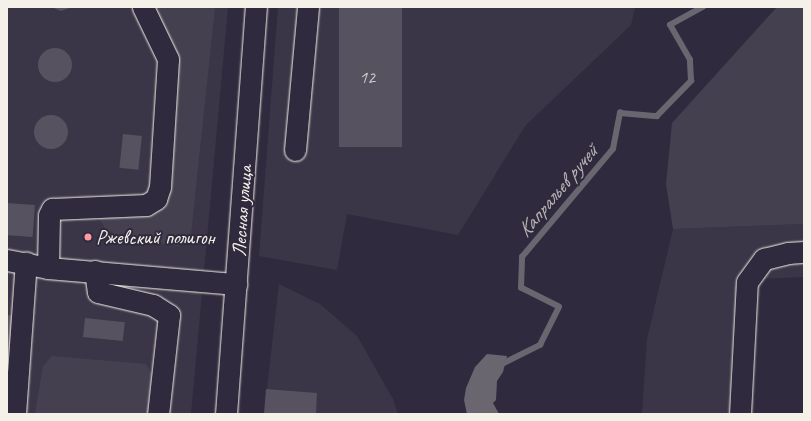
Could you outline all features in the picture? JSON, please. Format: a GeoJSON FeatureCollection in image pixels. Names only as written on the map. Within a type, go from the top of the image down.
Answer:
{"type":"FeatureCollection","features":[{"type":"Feature","properties":{"kind":"street"},"geometry":{"type":"LineString","coordinates":[[48,268],[49,215],[52,209],[150,205],[156,199],[160,187],[168,59],[143,7]]}},
{"type":"Feature","properties":{"kind":"street","name":"Лесная улица"},"geometry":{"type":"LineString","coordinates":[[226,414],[256,7]]}},
{"type":"Feature","properties":{"kind":"street"},"geometry":{"type":"LineString","coordinates":[[295,150],[308,7]]}},
{"type":"Feature","properties":{"kind":"street"},"geometry":{"type":"LineString","coordinates":[[740,414],[746,282],[764,259],[788,253],[804,252]]}},
{"type":"Feature","properties":{"kind":"street"},"geometry":{"type":"LineString","coordinates":[[15,414],[16,261],[48,268],[236,284]]}},
{"type":"Feature","properties":{"kind":"street"},"geometry":{"type":"LineString","coordinates":[[94,271],[98,292],[153,305],[169,315],[158,414]]}},
{"type":"Feature","properties":{"kind":"shaded area"},"geometry":{"type":"Polygon","coordinates":[[[7,7],[228,7],[191,414],[7,414],[7,7]]]}},
{"type":"Feature","properties":{"kind":"shaded area"},"geometry":{"type":"Polygon","coordinates":[[[145,7],[215,7],[191,234],[188,241],[178,246],[126,239],[106,230],[96,213],[150,206],[169,59],[145,7]]]}},
{"type":"Feature","properties":{"kind":"shaded area"},"geometry":{"type":"Polygon","coordinates":[[[278,7],[635,7],[631,25],[525,126],[458,235],[347,214],[337,270],[259,256],[278,7]]]}},
{"type":"Feature","properties":{"kind":"shaded area"},"geometry":{"type":"Polygon","coordinates":[[[777,7],[804,7],[804,224],[673,229],[666,184],[672,123],[777,7]]]}},
{"type":"Feature","properties":{"kind":"shaded area"},"geometry":{"type":"Polygon","coordinates":[[[804,224],[804,277],[759,279],[749,414],[642,414],[647,339],[673,229],[804,224]]]}},
{"type":"Feature","properties":{"kind":"shaded area"},"geometry":{"type":"Polygon","coordinates":[[[279,284],[320,304],[357,336],[393,399],[398,414],[264,414],[279,284]]]}},
{"type":"Feature","properties":{"kind":"shaded area"},"geometry":{"type":"Polygon","coordinates":[[[487,354],[507,356],[503,372],[497,381],[496,400],[493,403],[499,414],[467,414],[464,400],[466,388],[475,367],[487,354]]]}},
{"type":"Feature","properties":{"kind":"shaded area"},"geometry":{"type":"Polygon","coordinates":[[[52,356],[146,364],[153,376],[149,414],[35,414],[43,366],[52,356]]]}},
{"type":"Feature","properties":{"kind":"building"},"geometry":{"type":"Polygon","coordinates":[[[51,7],[73,7],[61,11],[51,7]]]}},
{"type":"Feature","properties":{"kind":"building"},"geometry":{"type":"Polygon","coordinates":[[[339,7],[402,7],[402,147],[339,147],[339,7]]]}},
{"type":"Feature","properties":{"kind":"building"},"geometry":{"type":"Polygon","coordinates":[[[55,48],[67,53],[72,65],[67,77],[55,82],[43,77],[38,65],[43,53],[55,48]]]}},
{"type":"Feature","properties":{"kind":"building"},"geometry":{"type":"Polygon","coordinates":[[[51,115],[63,120],[68,132],[63,144],[51,149],[39,144],[34,132],[39,120],[51,115]]]}},
{"type":"Feature","properties":{"kind":"building"},"geometry":{"type":"Polygon","coordinates":[[[123,134],[142,136],[138,170],[119,168],[123,134]]]}},
{"type":"Feature","properties":{"kind":"building"},"geometry":{"type":"Polygon","coordinates":[[[7,203],[35,205],[33,237],[7,235],[7,203]]]}},
{"type":"Feature","properties":{"kind":"building"},"geometry":{"type":"Polygon","coordinates":[[[7,315],[17,316],[7,397],[7,315]]]}},
{"type":"Feature","properties":{"kind":"building"},"geometry":{"type":"Polygon","coordinates":[[[85,318],[125,322],[123,341],[83,337],[85,318]]]}},
{"type":"Feature","properties":{"kind":"building"},"geometry":{"type":"Polygon","coordinates":[[[266,389],[317,393],[316,414],[264,414],[266,389]]]}},
{"type":"Feature","properties":{"kind":"waterway","name":"Капральев ручей"},"geometry":{"type":"LineString","coordinates":[[500,365],[540,345],[559,307],[521,288],[522,257],[613,149],[620,113],[657,116],[691,81],[690,60],[670,25],[703,7]]}},
{"type":"Feature","properties":{"kind":"place","name":"Ржевский полигон"},"geometry":{"type":"Point","coordinates":[88,237]}}]}
